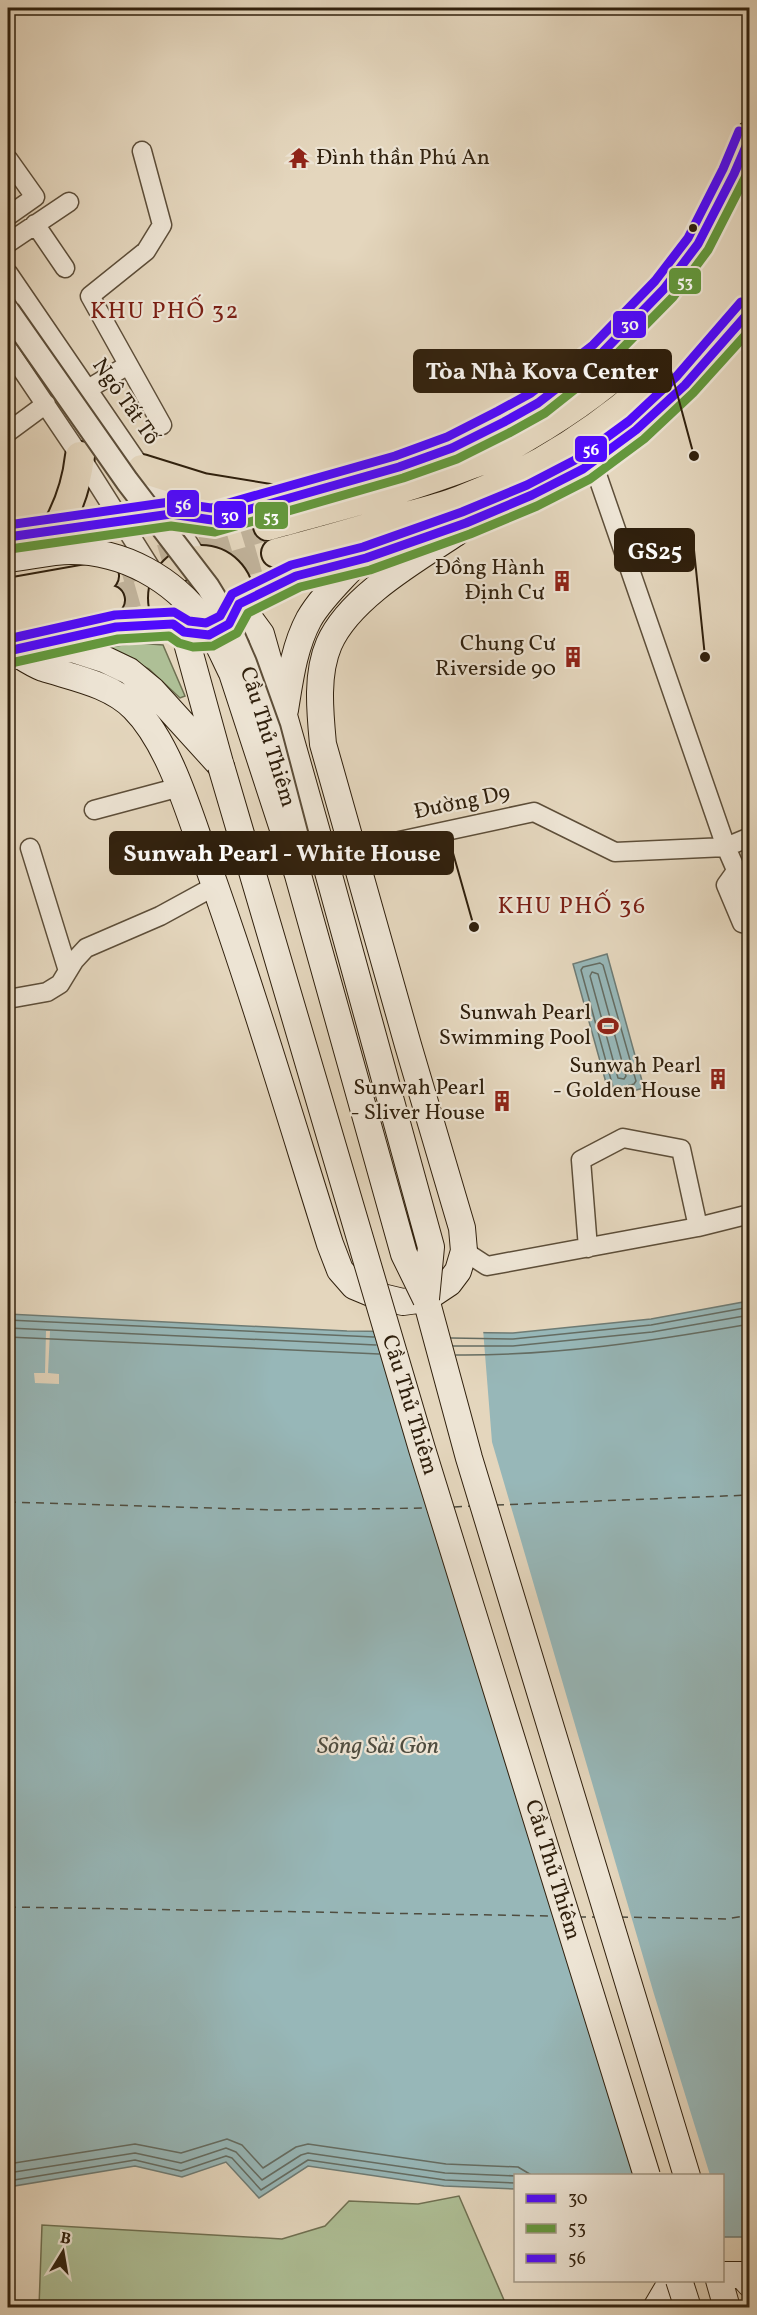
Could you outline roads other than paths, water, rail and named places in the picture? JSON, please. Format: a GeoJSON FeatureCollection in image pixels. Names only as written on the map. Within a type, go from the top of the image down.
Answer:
{"type":"FeatureCollection","features":[{"type":"Feature","properties":{"kind":"main road"},"geometry":{"type":"LineString","coordinates":[[8,537],[171,514],[212,520],[399,467],[452,448],[538,403],[601,354],[633,324],[664,289],[698,244],[734,174],[750,136]]}},
{"type":"Feature","properties":{"kind":"main road"},"geometry":{"type":"LineString","coordinates":[[750,205],[714,269],[681,313],[615,378],[566,414],[475,464],[398,489],[272,540],[459,501],[513,478],[548,458],[628,401],[665,368],[717,308],[750,260]]}},
{"type":"Feature","properties":{"kind":"main road"},"geometry":{"type":"LineString","coordinates":[[239,604],[298,576],[357,562],[475,521],[556,484],[592,463],[650,420],[714,356],[750,310]]}},
{"type":"Feature","properties":{"kind":"main road"},"geometry":{"type":"LineString","coordinates":[[54,531],[69,506],[74,492],[80,456]]}},
{"type":"Feature","properties":{"kind":"main road"},"geometry":{"type":"LineString","coordinates":[[142,469],[203,488],[280,501]]}},
{"type":"Feature","properties":{"kind":"main road"},"geometry":{"type":"LineString","coordinates":[[178,628],[166,614],[163,601],[212,520]]}},
{"type":"Feature","properties":{"kind":"main road"},"geometry":{"type":"LineString","coordinates":[[18,648],[41,667],[72,675],[104,688],[132,706],[147,724],[180,787],[215,886],[340,1270],[354,1286],[378,1296],[403,1302],[425,1299],[449,1283],[458,1271],[464,1251],[462,1228],[323,744],[320,708],[324,665],[329,644],[341,624],[377,588],[475,521]]}},
{"type":"Feature","properties":{"kind":"main road","name":"Cầu Thủ Thiêm"},"geometry":{"type":"LineString","coordinates":[[8,559],[70,551],[109,556],[141,567],[163,580],[183,596],[204,621],[232,673],[298,875],[404,1254],[426,1299],[469,1458],[687,2174]]}},
{"type":"Feature","properties":{"kind":"main road"},"geometry":{"type":"LineString","coordinates":[[284,719],[292,667],[300,639],[310,618],[323,600],[357,562]]}},
{"type":"Feature","properties":{"kind":"main road"},"geometry":{"type":"LineString","coordinates":[[18,648],[116,627],[178,628],[196,635],[208,635],[229,624],[239,604],[239,592],[230,572],[221,565],[183,566]]}},
{"type":"Feature","properties":{"kind":"main road"},"geometry":{"type":"LineString","coordinates":[[8,593],[107,588],[60,612],[8,621]]}},
{"type":"Feature","properties":{"kind":"main road"},"geometry":{"type":"LineString","coordinates":[[239,604],[261,634],[431,1247],[426,1299]]}},
{"type":"Feature","properties":{"kind":"main road","name":"Cầu Thủ Thiêm"},"geometry":{"type":"LineString","coordinates":[[178,628],[422,1449],[647,2174]]}},
{"type":"Feature","properties":{"kind":"main road"},"geometry":{"type":"LineString","coordinates":[[18,648],[75,650],[106,660],[129,671],[152,690],[220,766]]}},
{"type":"Feature","properties":{"kind":"main road"},"geometry":{"type":"LineString","coordinates":[[724,2275],[742,2275],[750,2284]]}},
{"type":"Feature","properties":{"kind":"main road"},"geometry":{"type":"LineString","coordinates":[[656,2307],[669,2286],[676,2282]]}},
{"type":"Feature","properties":{"kind":"main road"},"geometry":{"type":"LineString","coordinates":[[681,2282],[688,2307]]}},
{"type":"Feature","properties":{"kind":"main road"},"geometry":{"type":"LineString","coordinates":[[720,2282],[727,2307]]}},
{"type":"Feature","properties":{"kind":"street"},"geometry":{"type":"LineString","coordinates":[[142,151],[162,225],[146,251],[90,296],[162,425]]}},
{"type":"Feature","properties":{"kind":"street"},"geometry":{"type":"LineString","coordinates":[[8,159],[35,197],[8,216]]}},
{"type":"Feature","properties":{"kind":"street"},"geometry":{"type":"LineString","coordinates":[[8,243],[69,202]]}},
{"type":"Feature","properties":{"kind":"street"},"geometry":{"type":"LineString","coordinates":[[35,224],[64,268]]}},
{"type":"Feature","properties":{"kind":"street","name":"Ngô Tất Tố"},"geometry":{"type":"LineString","coordinates":[[8,273],[171,514],[183,566]]}},
{"type":"Feature","properties":{"kind":"street","name":"Cầu Thủ Thiêm"},"geometry":{"type":"LineString","coordinates":[[8,311],[127,481],[208,587],[222,610],[245,663],[268,730],[301,850],[298,875]]}},
{"type":"Feature","properties":{"kind":"street"},"geometry":{"type":"LineString","coordinates":[[8,349],[80,456],[120,521],[183,566]]}},
{"type":"Feature","properties":{"kind":"street"},"geometry":{"type":"LineString","coordinates":[[88,390],[128,365]]}},
{"type":"Feature","properties":{"kind":"street"},"geometry":{"type":"LineString","coordinates":[[8,432],[46,404]]}},
{"type":"Feature","properties":{"kind":"street"},"geometry":{"type":"LineString","coordinates":[[592,463],[726,847],[750,902]]}},
{"type":"Feature","properties":{"kind":"street"},"geometry":{"type":"LineString","coordinates":[[94,810],[180,787]]}},
{"type":"Feature","properties":{"kind":"street","name":"Đường D9"},"geometry":{"type":"LineString","coordinates":[[353,851],[534,812],[615,852],[726,847],[750,837]]}},
{"type":"Feature","properties":{"kind":"street"},"geometry":{"type":"LineString","coordinates":[[30,848],[68,971]]}},
{"type":"Feature","properties":{"kind":"street"},"geometry":{"type":"LineString","coordinates":[[736,871],[726,885],[742,923],[750,926]]}},
{"type":"Feature","properties":{"kind":"street"},"geometry":{"type":"LineString","coordinates":[[8,999],[47,992],[60,984],[86,948],[160,916],[215,886]]}},
{"type":"Feature","properties":{"kind":"street"},"geometry":{"type":"LineString","coordinates":[[588,1248],[581,1160],[623,1138],[681,1149],[698,1227]]}},
{"type":"Feature","properties":{"kind":"street"},"geometry":{"type":"LineString","coordinates":[[464,1251],[487,1266],[698,1227],[750,1214]]}},
{"type":"Feature","properties":{"kind":"water","name":"Sunwah Pearl Swimming Pool"},"geometry":{"type":"Polygon","coordinates":[[[607,954],[644,1088],[610,1097],[573,964],[607,954]]]}},
{"type":"Feature","properties":{"kind":"water","name":"Sông Sài Gòn"},"geometry":{"type":"Polygon","coordinates":[[[749,1301],[749,2237],[724,2237],[724,2174],[514,2174],[514,2189],[444,2186],[308,2166],[259,2198],[226,2162],[182,2177],[135,2166],[8,2187],[8,1314],[347,1331],[513,1333],[651,1319],[749,1301]]]}},
{"type":"Feature","properties":{"kind":"tunnel"},"geometry":{"type":"LineString","coordinates":[[121,571],[268,526]]}},
{"type":"Feature","properties":{"kind":"tunnel"},"geometry":{"type":"LineString","coordinates":[[110,600],[276,553]]}},
{"type":"Feature","properties":{"kind":"place","name":"Đình thần Phú An"},"geometry":{"type":"Point","coordinates":[299,158]}},
{"type":"Feature","properties":{"kind":"place","name":"Tòa Nhà Kova Center"},"geometry":{"type":"Point","coordinates":[694,456]}},
{"type":"Feature","properties":{"kind":"place","name":"Đồng Hành Định Cư"},"geometry":{"type":"Point","coordinates":[562,581]}},
{"type":"Feature","properties":{"kind":"place","name":"Chung Cư Riverside 90"},"geometry":{"type":"Point","coordinates":[573,657]}},
{"type":"Feature","properties":{"kind":"place","name":"GS25"},"geometry":{"type":"Point","coordinates":[705,657]}},
{"type":"Feature","properties":{"kind":"place","name":"Sunwah Pearl - White House"},"geometry":{"type":"Point","coordinates":[474,927]}},
{"type":"Feature","properties":{"kind":"place","name":"Sunwah Pearl Swimming Pool"},"geometry":{"type":"Point","coordinates":[608,1026]}},
{"type":"Feature","properties":{"kind":"place","name":"Sunwah Pearl - Golden House"},"geometry":{"type":"Point","coordinates":[718,1079]}},
{"type":"Feature","properties":{"kind":"place","name":"Sunwah Pearl - Sliver House"},"geometry":{"type":"Point","coordinates":[502,1101]}},
{"type":"Feature","properties":{"kind":"district","name":"KHU PHỐ 32"},"geometry":{"type":"Point","coordinates":[165,312]}},
{"type":"Feature","properties":{"kind":"district","name":"KHU PHỐ 36"},"geometry":{"type":"Point","coordinates":[572,907]}}]}
